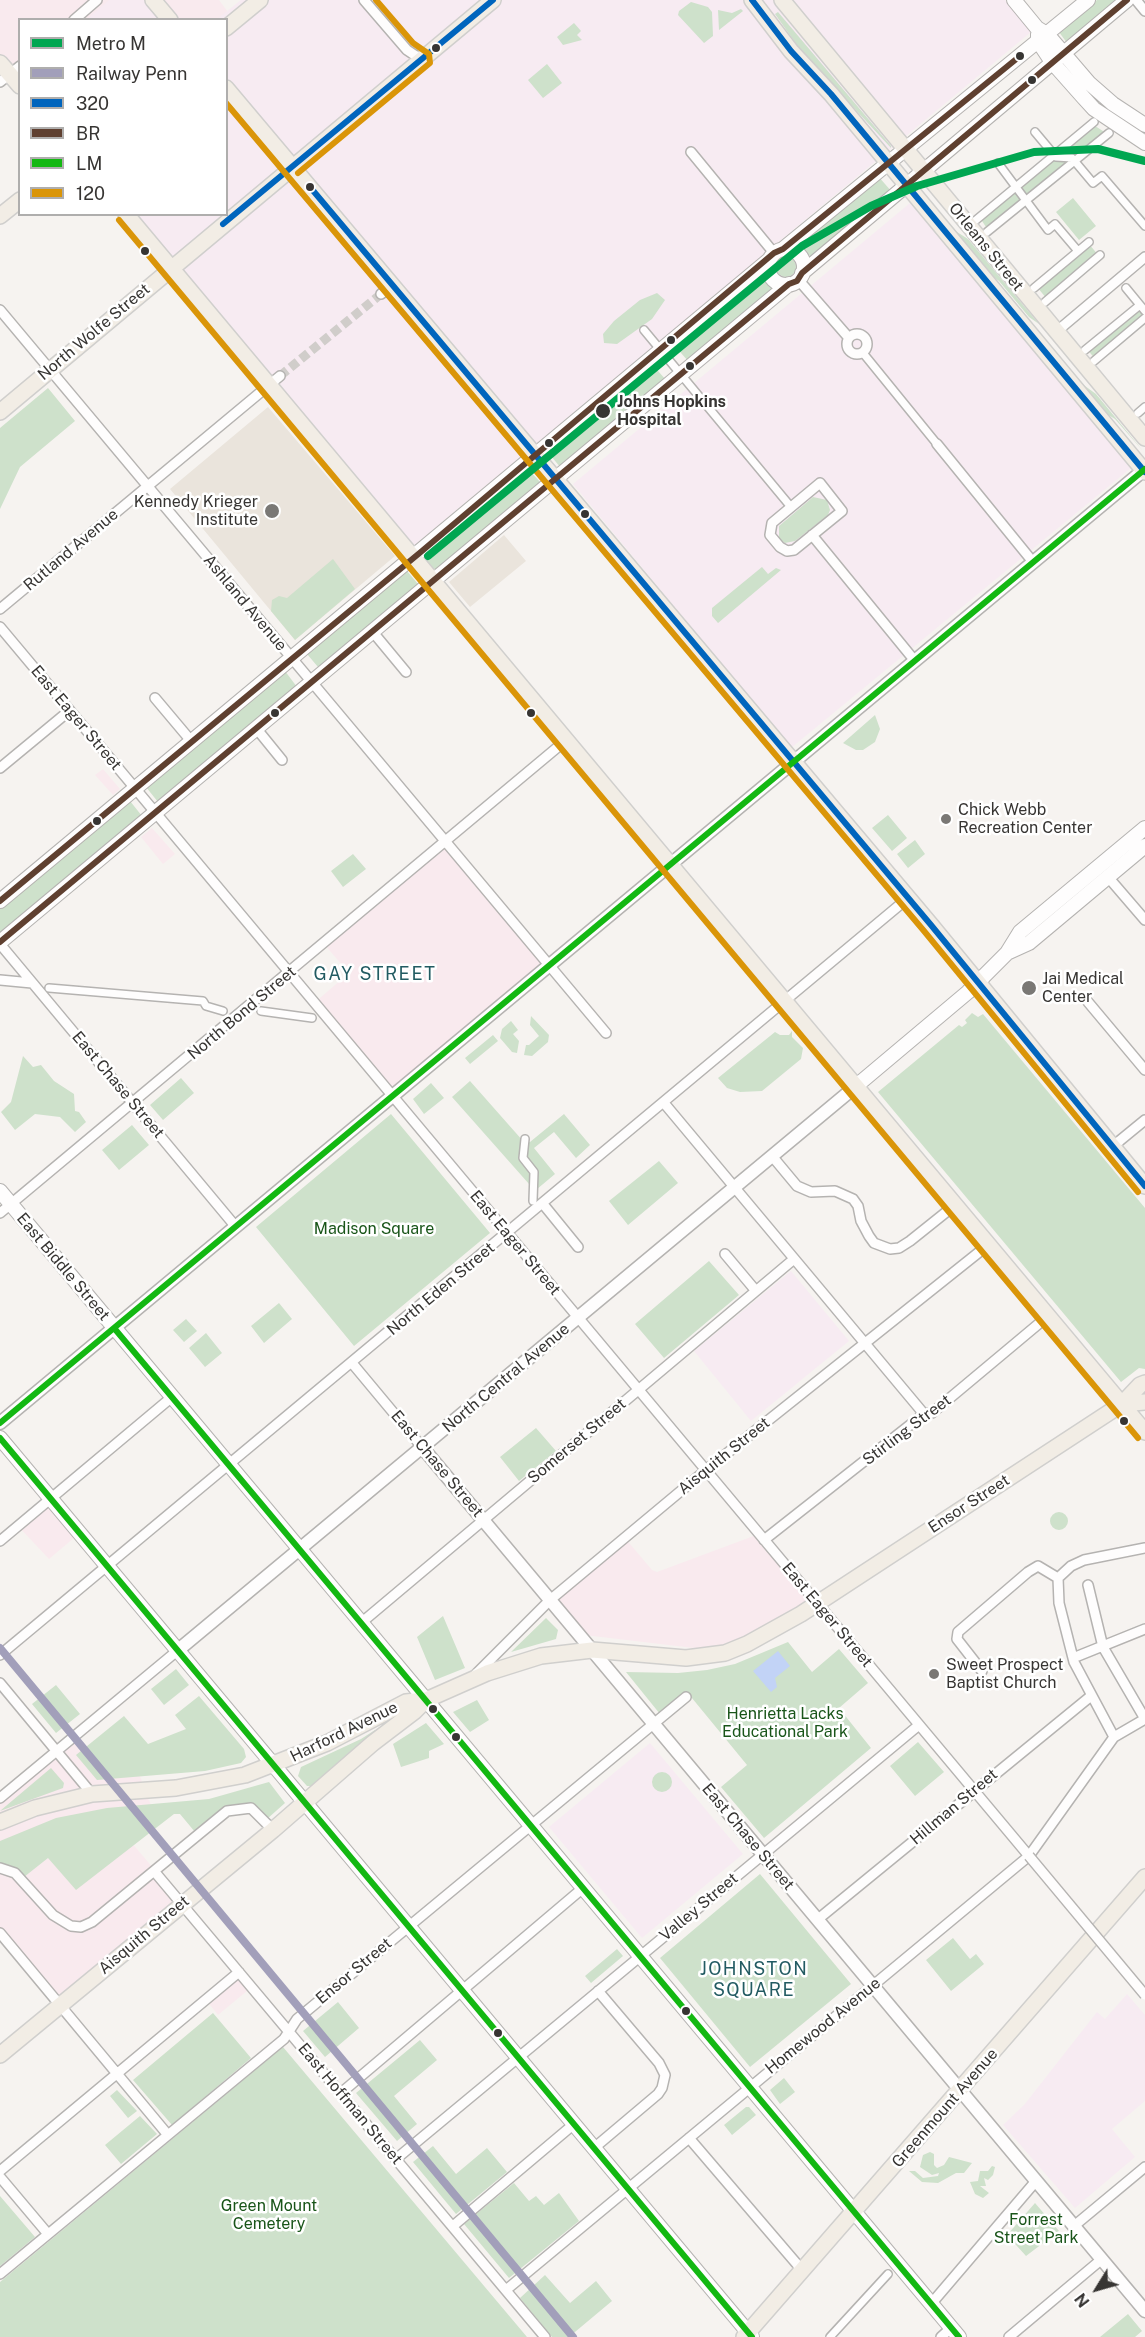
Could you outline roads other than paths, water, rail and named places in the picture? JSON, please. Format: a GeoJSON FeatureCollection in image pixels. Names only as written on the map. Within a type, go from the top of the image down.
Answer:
{"type":"FeatureCollection","features":[{"type":"Feature","properties":{"kind":"main road"},"geometry":{"type":"LineString","coordinates":[[153,0],[168,18]]}},
{"type":"Feature","properties":{"kind":"main road"},"geometry":{"type":"LineString","coordinates":[[228,26],[260,0]]}},
{"type":"Feature","properties":{"kind":"main road","name":"North Wolfe Street"},"geometry":{"type":"LineString","coordinates":[[0,412],[292,166],[494,0]]}},
{"type":"Feature","properties":{"kind":"main road","name":"Orleans Street"},"geometry":{"type":"LineString","coordinates":[[752,0],[1144,470]]}},
{"type":"Feature","properties":{"kind":"main road","name":"Orleans Street"},"geometry":{"type":"LineString","coordinates":[[782,0],[1145,438]]}},
{"type":"Feature","properties":{"kind":"main road"},"geometry":{"type":"LineString","coordinates":[[1014,0],[1094,109],[1145,143]]}},
{"type":"Feature","properties":{"kind":"main road"},"geometry":{"type":"LineString","coordinates":[[0,901],[413,558],[660,348],[972,94],[1041,34],[1088,0]]}},
{"type":"Feature","properties":{"kind":"main road"},"geometry":{"type":"LineString","coordinates":[[0,943],[1128,0]]}},
{"type":"Feature","properties":{"kind":"main road"},"geometry":{"type":"LineString","coordinates":[[1058,58],[1097,91],[1145,125]]}},
{"type":"Feature","properties":{"kind":"main road"},"geometry":{"type":"LineString","coordinates":[[7,71],[18,84]]}},
{"type":"Feature","properties":{"kind":"main road"},"geometry":{"type":"LineString","coordinates":[[228,90],[292,166],[387,290],[556,479],[978,981],[1145,1186]]}},
{"type":"Feature","properties":{"kind":"main road"},"geometry":{"type":"LineString","coordinates":[[972,94],[988,116]]}},
{"type":"Feature","properties":{"kind":"main road"},"geometry":{"type":"LineString","coordinates":[[0,216],[18,202]]}},
{"type":"Feature","properties":{"kind":"main road"},"geometry":{"type":"LineString","coordinates":[[128,216],[171,268],[274,381],[432,581],[1145,1432]]}},
{"type":"Feature","properties":{"kind":"main road"},"geometry":{"type":"LineString","coordinates":[[775,254],[799,255],[804,266],[796,279],[781,284],[771,278],[775,254]]}},
{"type":"Feature","properties":{"kind":"main road"},"geometry":{"type":"LineString","coordinates":[[985,280],[1022,317],[1039,328],[1056,332]]}},
{"type":"Feature","properties":{"kind":"main road"},"geometry":{"type":"LineString","coordinates":[[1033,339],[1044,341],[1066,353],[1100,384]]}},
{"type":"Feature","properties":{"kind":"main road","name":"North Central Avenue"},"geometry":{"type":"LineString","coordinates":[[1081,890],[1145,828]]}},
{"type":"Feature","properties":{"kind":"main road","name":"North Central Avenue"},"geometry":{"type":"LineString","coordinates":[[855,1087],[978,981],[1007,953],[1020,932],[1081,890],[1108,877],[1145,846]]}},
{"type":"Feature","properties":{"kind":"main road","name":"East Biddle Street"},"geometry":{"type":"LineString","coordinates":[[0,1191],[5,1209],[114,1328],[172,1397],[931,2304],[950,2334]]}},
{"type":"Feature","properties":{"kind":"main road","name":"Ensor Street"},"geometry":{"type":"LineString","coordinates":[[817,1603],[1122,1404],[1140,1385],[1145,1383]]}},
{"type":"Feature","properties":{"kind":"main road","name":"Ensor Street"},"geometry":{"type":"LineString","coordinates":[[1122,1404],[1145,1402]]}},
{"type":"Feature","properties":{"kind":"main road"},"geometry":{"type":"LineString","coordinates":[[0,1438],[628,2188],[748,2335]]}},
{"type":"Feature","properties":{"kind":"main road","name":"Harford Avenue"},"geometry":{"type":"LineString","coordinates":[[0,1822],[35,1808],[92,1794],[200,1785],[273,1765],[343,1736],[399,1705],[426,1700],[471,1679],[541,1656],[592,1650],[661,1658],[686,1658],[725,1653],[761,1638],[817,1603]]}},
{"type":"Feature","properties":{"kind":"main road","name":"Aisquith Street"},"geometry":{"type":"LineString","coordinates":[[0,2055],[273,1830],[373,1743],[416,1711],[426,1700]]}},
{"type":"Feature","properties":{"kind":"main road","name":"Greenmount Avenue"},"geometry":{"type":"LineString","coordinates":[[748,2335],[1145,1877]]}},
{"type":"Feature","properties":{"kind":"street"},"geometry":{"type":"LineString","coordinates":[[76,18],[98,0]]}},
{"type":"Feature","properties":{"kind":"street"},"geometry":{"type":"LineString","coordinates":[[364,0],[406,50],[422,60]]}},
{"type":"Feature","properties":{"kind":"street"},"geometry":{"type":"LineString","coordinates":[[1136,0],[1145,11]]}},
{"type":"Feature","properties":{"kind":"street"},"geometry":{"type":"LineString","coordinates":[[976,220],[1094,122]]}},
{"type":"Feature","properties":{"kind":"street"},"geometry":{"type":"LineString","coordinates":[[1035,132],[1054,155],[1074,161],[1092,183],[1102,176],[1144,222]]}},
{"type":"Feature","properties":{"kind":"street"},"geometry":{"type":"LineString","coordinates":[[987,232],[1109,133]]}},
{"type":"Feature","properties":{"kind":"street"},"geometry":{"type":"LineString","coordinates":[[691,152],[775,254]]}},
{"type":"Feature","properties":{"kind":"street"},"geometry":{"type":"LineString","coordinates":[[998,164],[1048,230],[1055,224],[1078,251]]}},
{"type":"Feature","properties":{"kind":"street"},"geometry":{"type":"LineString","coordinates":[[1034,288],[1089,242]]}},
{"type":"Feature","properties":{"kind":"street"},"geometry":{"type":"LineString","coordinates":[[1045,302],[1100,255]]}},
{"type":"Feature","properties":{"kind":"street"},"geometry":{"type":"LineString","coordinates":[[1056,332],[1145,257]]}},
{"type":"Feature","properties":{"kind":"street"},"geometry":{"type":"LineString","coordinates":[[796,279],[849,338]]}},
{"type":"Feature","properties":{"kind":"street"},"geometry":{"type":"LineString","coordinates":[[1085,350],[1142,308],[1126,288]]}},
{"type":"Feature","properties":{"kind":"street","name":"Ashland Avenue"},"geometry":{"type":"LineString","coordinates":[[0,310],[606,1033]]}},
{"type":"Feature","properties":{"kind":"street"},"geometry":{"type":"LineString","coordinates":[[1094,361],[1145,318]]}},
{"type":"Feature","properties":{"kind":"street"},"geometry":{"type":"LineString","coordinates":[[644,330],[792,507]]}},
{"type":"Feature","properties":{"kind":"street"},"geometry":{"type":"LineString","coordinates":[[863,353],[867,344],[864,337],[855,334],[849,338],[847,347],[851,352],[863,353],[1033,562]]}},
{"type":"Feature","properties":{"kind":"street","name":"Rutland Avenue"},"geometry":{"type":"LineString","coordinates":[[0,609],[274,381]]}},
{"type":"Feature","properties":{"kind":"street"},"geometry":{"type":"LineString","coordinates":[[1138,413],[1145,407]]}},
{"type":"Feature","properties":{"kind":"street"},"geometry":{"type":"LineString","coordinates":[[0,1423],[1144,470]]}},
{"type":"Feature","properties":{"kind":"street"},"geometry":{"type":"LineString","coordinates":[[820,483],[842,511],[812,535],[794,550],[787,551],[770,535],[772,524],[820,483]]}},
{"type":"Feature","properties":{"kind":"street"},"geometry":{"type":"LineString","coordinates":[[812,535],[915,661]]}},
{"type":"Feature","properties":{"kind":"street","name":"East Eager Street"},"geometry":{"type":"LineString","coordinates":[[0,627],[1145,1995]]}},
{"type":"Feature","properties":{"kind":"street"},"geometry":{"type":"LineString","coordinates":[[372,631],[406,672]]}},
{"type":"Feature","properties":{"kind":"street"},"geometry":{"type":"LineString","coordinates":[[155,698],[192,742]]}},
{"type":"Feature","properties":{"kind":"street"},"geometry":{"type":"LineString","coordinates":[[0,768],[69,711]]}},
{"type":"Feature","properties":{"kind":"street"},"geometry":{"type":"LineString","coordinates":[[256,728],[282,760]]}},
{"type":"Feature","properties":{"kind":"street","name":"North Bond Street"},"geometry":{"type":"LineString","coordinates":[[5,1209],[565,741]]}},
{"type":"Feature","properties":{"kind":"street"},"geometry":{"type":"LineString","coordinates":[[1108,877],[1145,920]]}},
{"type":"Feature","properties":{"kind":"street","name":"North Eden Street"},"geometry":{"type":"LineString","coordinates":[[0,1655],[507,1234],[538,1203],[664,1103],[908,898]]}},
{"type":"Feature","properties":{"kind":"street","name":"East Chase Street"},"geometry":{"type":"LineString","coordinates":[[0,943],[236,1227]]}},
{"type":"Feature","properties":{"kind":"street"},"geometry":{"type":"LineString","coordinates":[[0,980],[32,983]]}},
{"type":"Feature","properties":{"kind":"street"},"geometry":{"type":"LineString","coordinates":[[49,988],[203,1001],[206,1006],[223,1011]]}},
{"type":"Feature","properties":{"kind":"street"},"geometry":{"type":"LineString","coordinates":[[1088,1002],[1145,1070]]}},
{"type":"Feature","properties":{"kind":"street"},"geometry":{"type":"LineString","coordinates":[[261,1011],[312,1018]]}},
{"type":"Feature","properties":{"kind":"street","name":"North Central Avenue"},"geometry":{"type":"LineString","coordinates":[[0,1798],[855,1087]]}},
{"type":"Feature","properties":{"kind":"street"},"geometry":{"type":"LineString","coordinates":[[664,1103],[924,1414]]}},
{"type":"Feature","properties":{"kind":"street"},"geometry":{"type":"LineString","coordinates":[[1112,1147],[1145,1120]]}},
{"type":"Feature","properties":{"kind":"street"},"geometry":{"type":"LineString","coordinates":[[525,1139],[523,1158],[534,1172],[538,1203],[578,1247]]}},
{"type":"Feature","properties":{"kind":"street"},"geometry":{"type":"LineString","coordinates":[[772,1156],[797,1186],[811,1192],[835,1191],[853,1199],[858,1206],[861,1221],[874,1243],[890,1249],[899,1248],[910,1241],[955,1205]]}},
{"type":"Feature","properties":{"kind":"street","name":"Aisquith Street"},"geometry":{"type":"LineString","coordinates":[[471,1679],[550,1600],[706,1470],[988,1245]]}},
{"type":"Feature","properties":{"kind":"street"},"geometry":{"type":"LineString","coordinates":[[725,1254],[756,1291]]}},
{"type":"Feature","properties":{"kind":"street","name":"Somerset Street"},"geometry":{"type":"LineString","coordinates":[[361,1623],[794,1259]]}},
{"type":"Feature","properties":{"kind":"street","name":"Stirling Street"},"geometry":{"type":"LineString","coordinates":[[764,1540],[924,1414],[933,1413],[1048,1316]]}},
{"type":"Feature","properties":{"kind":"street","name":"East Chase Street"},"geometry":{"type":"LineString","coordinates":[[352,1363],[1145,2311]]}},
{"type":"Feature","properties":{"kind":"street"},"geometry":{"type":"LineString","coordinates":[[0,1541],[172,1397]]}},
{"type":"Feature","properties":{"kind":"street"},"geometry":{"type":"LineString","coordinates":[[1088,1585],[1102,1647],[1145,1719],[1114,1737],[1073,1658],[1059,1603],[1058,1578],[1071,1566],[1084,1560],[1145,1548]]}},
{"type":"Feature","properties":{"kind":"street"},"geometry":{"type":"LineString","coordinates":[[982,1671],[957,1639],[958,1632],[1038,1566],[1058,1578]]}},
{"type":"Feature","properties":{"kind":"street"},"geometry":{"type":"LineString","coordinates":[[1073,1658],[1145,1629]]}},
{"type":"Feature","properties":{"kind":"street"},"geometry":{"type":"LineString","coordinates":[[0,1683],[92,1794]]}},
{"type":"Feature","properties":{"kind":"street","name":"Hillman Street"},"geometry":{"type":"LineString","coordinates":[[818,1920],[1091,1696]]}},
{"type":"Feature","properties":{"kind":"street","name":"Ensor Street"},"geometry":{"type":"LineString","coordinates":[[0,2274],[282,2041],[297,2019],[686,1697]]}},
{"type":"Feature","properties":{"kind":"street","name":"Valley Street"},"geometry":{"type":"LineString","coordinates":[[396,2159],[919,1725]]}},
{"type":"Feature","properties":{"kind":"street","name":"Homewood Avenue"},"geometry":{"type":"LineString","coordinates":[[506,2290],[749,2086],[1029,1856],[1114,1737]]}},
{"type":"Feature","properties":{"kind":"street"},"geometry":{"type":"LineString","coordinates":[[0,1868],[15,1873],[53,1915],[71,1926],[81,1927],[92,1922],[227,1811],[251,1808],[273,1830]]}},
{"type":"Feature","properties":{"kind":"street","name":"East Hoffman Street"},"geometry":{"type":"LineString","coordinates":[[154,1871],[545,2337]]}},
{"type":"Feature","properties":{"kind":"street"},"geometry":{"type":"LineString","coordinates":[[341,2093],[583,1888]]}},
{"type":"Feature","properties":{"kind":"street"},"geometry":{"type":"LineString","coordinates":[[0,1933],[168,2136]]}},
{"type":"Feature","properties":{"kind":"street"},"geometry":{"type":"LineString","coordinates":[[0,2171],[239,1972]]}},
{"type":"Feature","properties":{"kind":"street"},"geometry":{"type":"LineString","coordinates":[[594,2148],[658,2094],[665,2075],[659,2063],[598,1991]]}},
{"type":"Feature","properties":{"kind":"street"},"geometry":{"type":"LineString","coordinates":[[453,2226],[574,2124]]}},
{"type":"Feature","properties":{"kind":"street"},"geometry":{"type":"LineString","coordinates":[[688,2138],[802,2270]]}},
{"type":"Feature","properties":{"kind":"street"},"geometry":{"type":"LineString","coordinates":[[1074,2226],[1145,2167]]}},
{"type":"Feature","properties":{"kind":"street"},"geometry":{"type":"LineString","coordinates":[[0,2177],[48,2234]]}},
{"type":"Feature","properties":{"kind":"street"},"geometry":{"type":"LineString","coordinates":[[931,2304],[1036,2181]]}},
{"type":"Feature","properties":{"kind":"street"},"geometry":{"type":"LineString","coordinates":[[1009,2337],[1102,2259]]}},
{"type":"Feature","properties":{"kind":"street"},"geometry":{"type":"LineString","coordinates":[[830,2337],[888,2274]]}},
{"type":"Feature","properties":{"kind":"water"},"geometry":{"type":"Polygon","coordinates":[[[778,1651],[790,1666],[775,1678],[777,1687],[771,1692],[753,1671],[778,1651]]]}},
{"type":"Feature","properties":{"kind":"tunnel"},"geometry":{"type":"LineString","coordinates":[[280,376],[381,294]]}},
{"type":"Feature","properties":{"kind":"metro line","name":"M"},"geometry":{"type":"LineString","coordinates":[[428,556],[802,246],[871,206],[917,186],[1034,152],[1098,149],[1145,161]]}},
{"type":"Feature","properties":{"kind":"rail line","name":"Penn"},"geometry":{"type":"LineString","coordinates":[[0,1648],[573,2337]]}},
{"type":"Feature","properties":{"kind":"place","name":"Johns Hopkins Hospital"},"geometry":{"type":"Point","coordinates":[603,411]}},
{"type":"Feature","properties":{"kind":"place","name":"Kennedy Krieger Institute"},"geometry":{"type":"Point","coordinates":[272,511]}},
{"type":"Feature","properties":{"kind":"place","name":"Chick Webb Recreation Center"},"geometry":{"type":"Point","coordinates":[946,819]}},
{"type":"Feature","properties":{"kind":"place","name":"Jai Medical Center"},"geometry":{"type":"Point","coordinates":[1029,988]}},
{"type":"Feature","properties":{"kind":"place","name":"Sweet Prospect Baptist Church"},"geometry":{"type":"Point","coordinates":[934,1674]}},
{"type":"Feature","properties":{"kind":"district","name":"GAY STREET"},"geometry":{"type":"Point","coordinates":[375,974]}},
{"type":"Feature","properties":{"kind":"district","name":"JOHNSTON SQUARE"},"geometry":{"type":"Point","coordinates":[754,1979]}},
{"type":"Feature","properties":{"kind":"park label","name":"Madison Square"},"geometry":{"type":"Point","coordinates":[374,1229]}},
{"type":"Feature","properties":{"kind":"park label","name":"Henrietta Lacks Educational Park"},"geometry":{"type":"Point","coordinates":[785,1723]}},
{"type":"Feature","properties":{"kind":"park label","name":"Green Mount Cemetery"},"geometry":{"type":"Point","coordinates":[269,2215]}},
{"type":"Feature","properties":{"kind":"park label","name":"Forrest Street Park"},"geometry":{"type":"Point","coordinates":[1036,2229]}}]}
